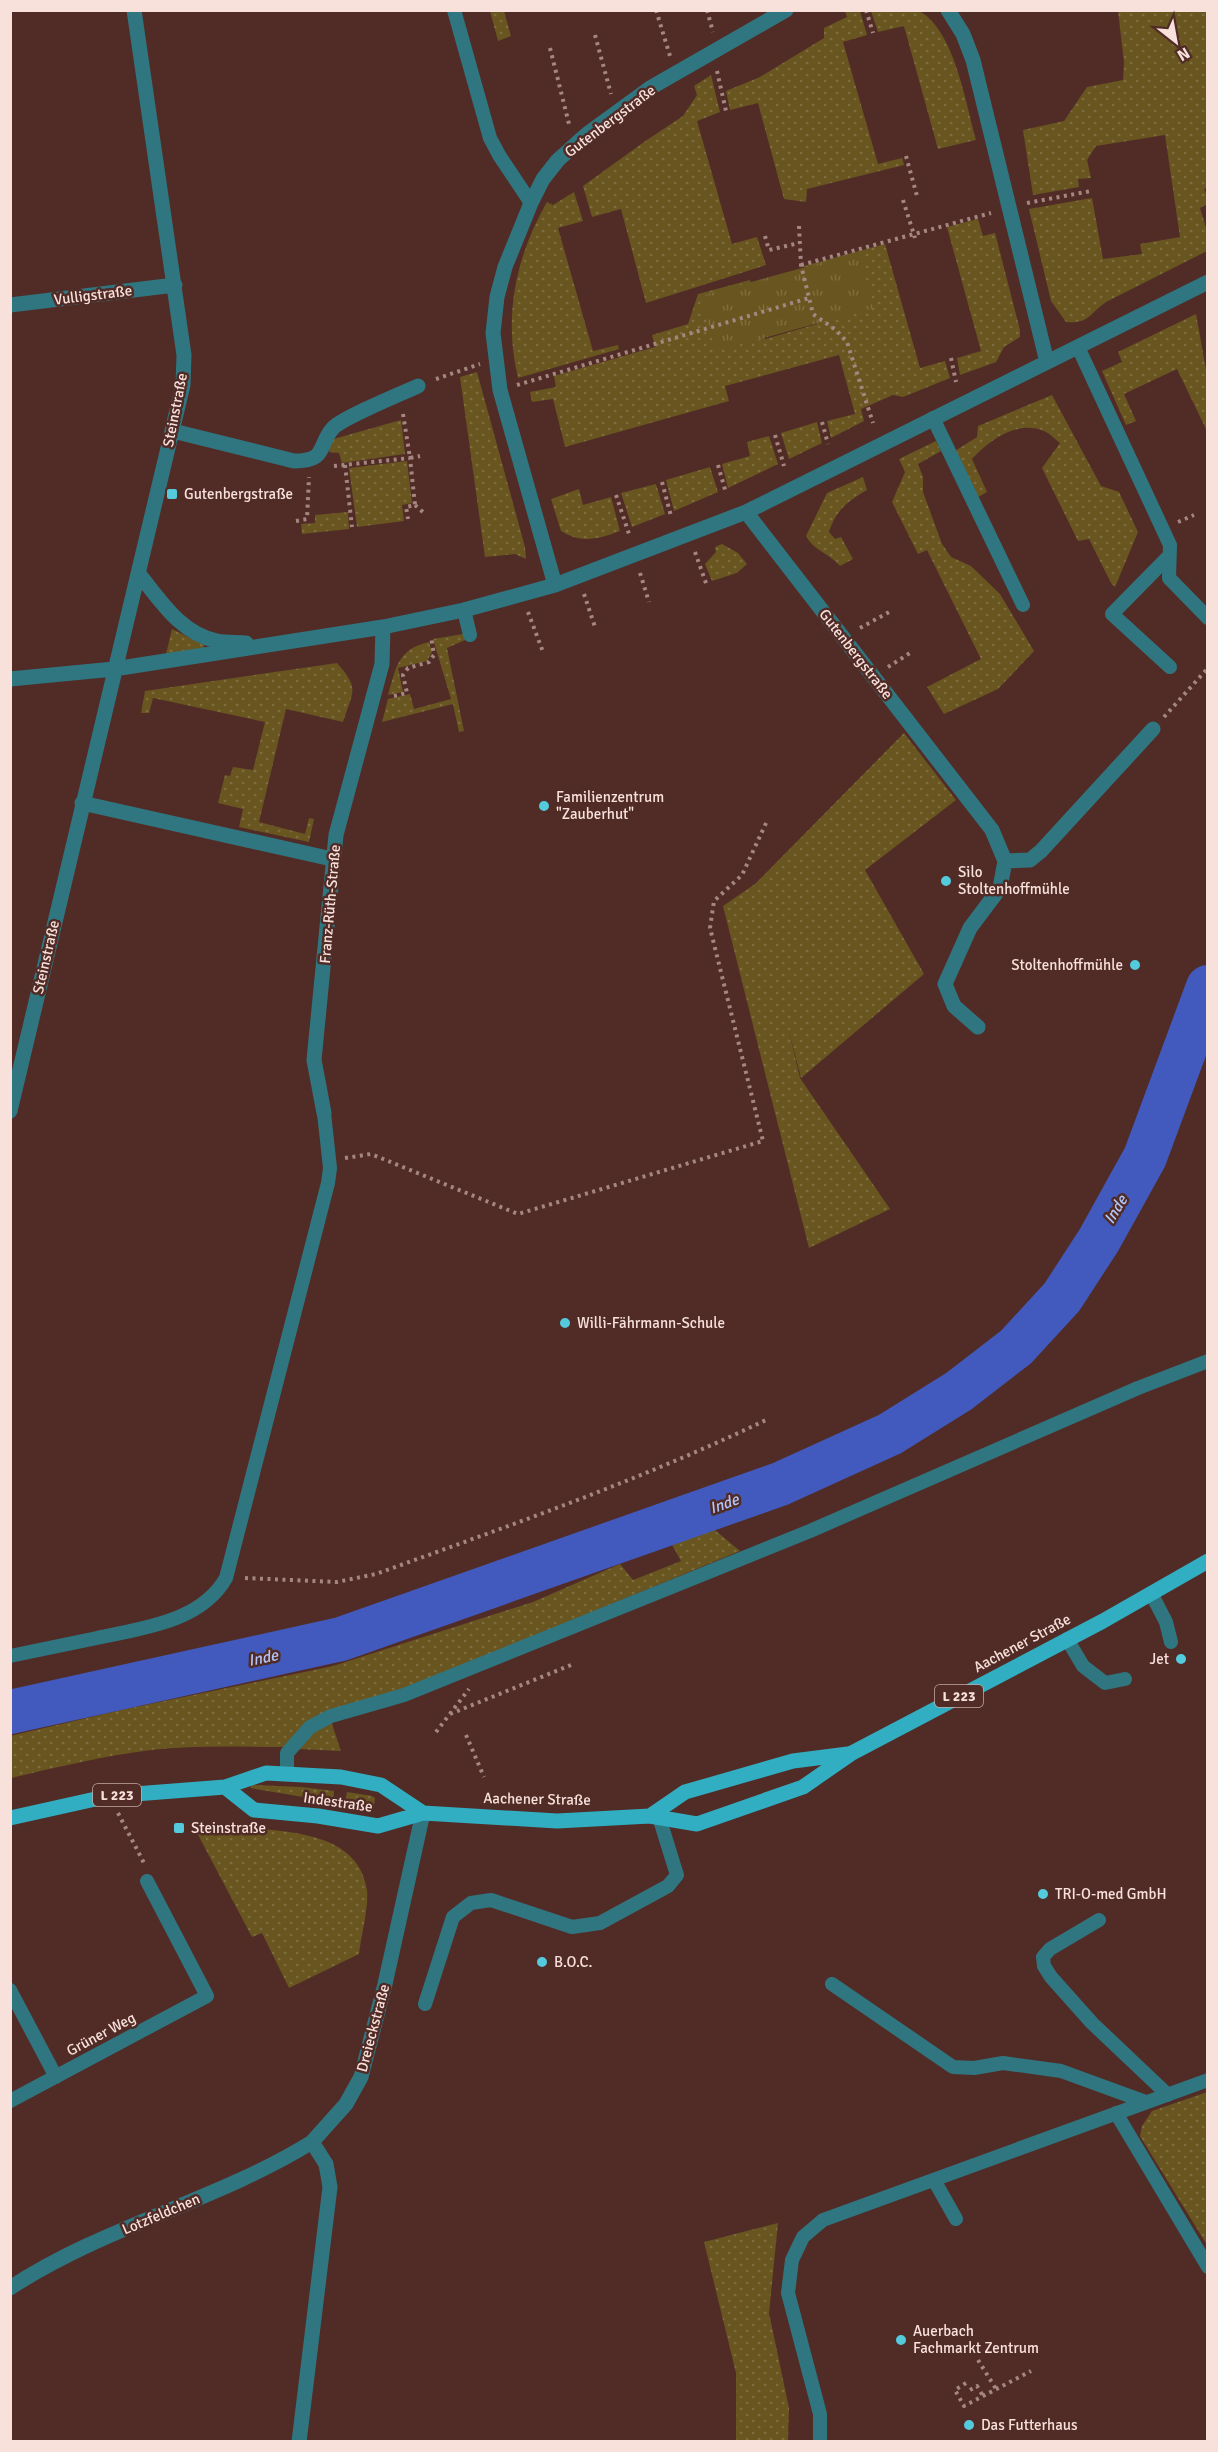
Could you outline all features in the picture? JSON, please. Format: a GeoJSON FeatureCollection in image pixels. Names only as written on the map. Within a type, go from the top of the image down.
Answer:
{"type":"FeatureCollection","features":[{"type":"Feature","properties":{"kind":"main road","name":"Aachener Straße"},"geometry":{"type":"LineString","coordinates":[[423,1813],[557,1821],[654,1816],[697,1824],[803,1787],[852,1754],[1208,1561]]}},
{"type":"Feature","properties":{"kind":"main road","name":"Aachener Straße"},"geometry":{"type":"LineString","coordinates":[[654,1816],[685,1792],[794,1761],[852,1754]]}},
{"type":"Feature","properties":{"kind":"main road","name":"Indestraße"},"geometry":{"type":"LineString","coordinates":[[10,1818],[109,1796],[225,1786],[266,1773],[341,1777],[381,1785],[423,1813]]}},
{"type":"Feature","properties":{"kind":"main road","name":"Indestraße"},"geometry":{"type":"LineString","coordinates":[[225,1786],[254,1810],[318,1816],[378,1826],[423,1813]]}},
{"type":"Feature","properties":{"kind":"street","name":"Steinstraße"},"geometry":{"type":"LineString","coordinates":[[10,1111],[183,385],[184,355],[175,285],[134,10]]}},
{"type":"Feature","properties":{"kind":"street","name":"Gutenbergstraße"},"geometry":{"type":"LineString","coordinates":[[555,585],[500,390],[495,360],[493,333],[497,297],[505,267],[531,203],[543,179],[558,160],[587,134],[650,88],[786,10]]}},
{"type":"Feature","properties":{"kind":"street"},"geometry":{"type":"LineString","coordinates":[[953,13],[973,60],[1047,362]]}},
{"type":"Feature","properties":{"kind":"street"},"geometry":{"type":"LineString","coordinates":[[10,679],[114,669],[383,627],[464,610],[555,585],[746,512],[1208,282]]}},
{"type":"Feature","properties":{"kind":"street","name":"Vulligstraße"},"geometry":{"type":"LineString","coordinates":[[10,304],[175,285]]}},
{"type":"Feature","properties":{"kind":"street"},"geometry":{"type":"LineString","coordinates":[[172,431],[309,465],[321,452],[333,428],[418,386]]}},
{"type":"Feature","properties":{"kind":"street","name":"Gutenbergstraße"},"geometry":{"type":"LineString","coordinates":[[746,512],[992,830],[1005,861]]}},
{"type":"Feature","properties":{"kind":"street"},"geometry":{"type":"LineString","coordinates":[[139,574],[174,617],[201,636],[217,641],[276,645]]}},
{"type":"Feature","properties":{"kind":"street","name":"Franz-Rüth-Straße"},"geometry":{"type":"LineString","coordinates":[[324,1113],[314,1060],[327,942],[332,859],[336,835],[382,664],[383,627]]}},
{"type":"Feature","properties":{"kind":"street"},"geometry":{"type":"LineString","coordinates":[[978,1027],[954,1006],[945,984],[970,928],[1000,888],[1005,861],[1030,860],[1041,851],[1153,729]]}},
{"type":"Feature","properties":{"kind":"street"},"geometry":{"type":"LineString","coordinates":[[82,803],[332,859]]}},
{"type":"Feature","properties":{"kind":"street","name":"Dreieckstraße"},"geometry":{"type":"LineString","coordinates":[[312,2142],[346,2104],[361,2078],[385,1984],[423,1813]]}},
{"type":"Feature","properties":{"kind":"street"},"geometry":{"type":"LineString","coordinates":[[299,2442],[330,2187],[326,2164],[312,2142]]}},
{"type":"Feature","properties":{"kind":"street","name":"Lotzfeldchen"},"geometry":{"type":"LineString","coordinates":[[10,2288],[77,2250],[220,2189],[291,2156],[312,2142]]}},
{"type":"Feature","properties":{"kind":"lane"},"geometry":{"type":"LineString","coordinates":[[454,10],[490,138],[531,203]]}},
{"type":"Feature","properties":{"kind":"lane"},"geometry":{"type":"LineString","coordinates":[[1078,347],[1170,545],[1169,578],[1208,618]]}},
{"type":"Feature","properties":{"kind":"lane"},"geometry":{"type":"LineString","coordinates":[[933,418],[1023,605]]}},
{"type":"Feature","properties":{"kind":"lane"},"geometry":{"type":"LineString","coordinates":[[1169,556],[1112,614],[1170,667]]}},
{"type":"Feature","properties":{"kind":"lane"},"geometry":{"type":"LineString","coordinates":[[464,610],[470,635]]}},
{"type":"Feature","properties":{"kind":"lane"},"geometry":{"type":"LineString","coordinates":[[10,1656],[164,1624],[188,1613],[218,1592],[226,1578],[328,1183],[329,1160],[324,1113]]}},
{"type":"Feature","properties":{"kind":"lane"},"geometry":{"type":"LineString","coordinates":[[287,1774],[287,1753],[310,1727],[331,1716],[404,1695],[766,1549],[1187,1367],[1208,1361]]}},
{"type":"Feature","properties":{"kind":"lane"},"geometry":{"type":"LineString","coordinates":[[1151,1593],[1166,1622],[1171,1642]]}},
{"type":"Feature","properties":{"kind":"lane"},"geometry":{"type":"LineString","coordinates":[[1067,1639],[1083,1666],[1105,1683],[1125,1679]]}},
{"type":"Feature","properties":{"kind":"lane"},"geometry":{"type":"LineString","coordinates":[[425,2004],[453,1917],[471,1903],[491,1900],[572,1928],[600,1923],[668,1886],[677,1875],[654,1816]]}},
{"type":"Feature","properties":{"kind":"lane","name":"Grüner Weg"},"geometry":{"type":"LineString","coordinates":[[10,2100],[207,1996],[147,1881]]}},
{"type":"Feature","properties":{"kind":"lane"},"geometry":{"type":"LineString","coordinates":[[1099,1920],[1050,1949],[1043,1957],[1044,1966],[1092,2023],[1168,2095]]}},
{"type":"Feature","properties":{"kind":"lane"},"geometry":{"type":"LineString","coordinates":[[832,1984],[953,2067],[974,2067],[1003,2062],[1061,2071],[1146,2102]]}},
{"type":"Feature","properties":{"kind":"lane"},"geometry":{"type":"LineString","coordinates":[[10,1990],[56,2077]]}},
{"type":"Feature","properties":{"kind":"lane"},"geometry":{"type":"LineString","coordinates":[[820,2442],[820,2414],[788,2293],[792,2260],[803,2237],[823,2220],[1208,2080]]}},
{"type":"Feature","properties":{"kind":"lane"},"geometry":{"type":"LineString","coordinates":[[1116,2114],[1208,2266]]}},
{"type":"Feature","properties":{"kind":"lane"},"geometry":{"type":"LineString","coordinates":[[934,2180],[956,2219]]}},
{"type":"Feature","properties":{"kind":"path"},"geometry":{"type":"LineString","coordinates":[[656,10],[671,60]]}},
{"type":"Feature","properties":{"kind":"path"},"geometry":{"type":"LineString","coordinates":[[707,10],[714,35]]}},
{"type":"Feature","properties":{"kind":"path"},"geometry":{"type":"LineString","coordinates":[[866,10],[873,33]]}},
{"type":"Feature","properties":{"kind":"path"},"geometry":{"type":"LineString","coordinates":[[596,35],[611,94]]}},
{"type":"Feature","properties":{"kind":"path"},"geometry":{"type":"LineString","coordinates":[[550,48],[569,124]]}},
{"type":"Feature","properties":{"kind":"path"},"geometry":{"type":"LineString","coordinates":[[712,53],[726,111]]}},
{"type":"Feature","properties":{"kind":"path"},"geometry":{"type":"LineString","coordinates":[[906,156],[917,196]]}},
{"type":"Feature","properties":{"kind":"path"},"geometry":{"type":"LineString","coordinates":[[801,265],[915,236],[1030,202],[1091,191]]}},
{"type":"Feature","properties":{"kind":"path"},"geometry":{"type":"LineString","coordinates":[[903,200],[915,236]]}},
{"type":"Feature","properties":{"kind":"path"},"geometry":{"type":"LineString","coordinates":[[799,226],[801,265],[813,314],[836,330],[847,342],[873,423]]}},
{"type":"Feature","properties":{"kind":"path"},"geometry":{"type":"LineString","coordinates":[[765,236],[769,250],[799,243]]}},
{"type":"Feature","properties":{"kind":"path"},"geometry":{"type":"LineString","coordinates":[[500,390],[810,298]]}},
{"type":"Feature","properties":{"kind":"path"},"geometry":{"type":"LineString","coordinates":[[951,357],[956,382]]}},
{"type":"Feature","properties":{"kind":"path"},"geometry":{"type":"LineString","coordinates":[[418,386],[456,370],[495,360]]}},
{"type":"Feature","properties":{"kind":"path"},"geometry":{"type":"LineString","coordinates":[[399,395],[410,458],[415,505],[426,515]]}},
{"type":"Feature","properties":{"kind":"path"},"geometry":{"type":"LineString","coordinates":[[822,422],[828,444]]}},
{"type":"Feature","properties":{"kind":"path"},"geometry":{"type":"LineString","coordinates":[[775,435],[784,466]]}},
{"type":"Feature","properties":{"kind":"path"},"geometry":{"type":"LineString","coordinates":[[296,521],[307,519],[309,465],[345,465],[420,456]]}},
{"type":"Feature","properties":{"kind":"path"},"geometry":{"type":"LineString","coordinates":[[345,465],[352,527]]}},
{"type":"Feature","properties":{"kind":"path"},"geometry":{"type":"LineString","coordinates":[[718,465],[726,493]]}},
{"type":"Feature","properties":{"kind":"path"},"geometry":{"type":"LineString","coordinates":[[663,482],[671,516]]}},
{"type":"Feature","properties":{"kind":"path"},"geometry":{"type":"LineString","coordinates":[[616,495],[628,534]]}},
{"type":"Feature","properties":{"kind":"path"},"geometry":{"type":"LineString","coordinates":[[408,519],[406,507],[415,505]]}},
{"type":"Feature","properties":{"kind":"path"},"geometry":{"type":"LineString","coordinates":[[694,551],[707,586]]}},
{"type":"Feature","properties":{"kind":"path"},"geometry":{"type":"LineString","coordinates":[[640,573],[649,602]]}},
{"type":"Feature","properties":{"kind":"path"},"geometry":{"type":"LineString","coordinates":[[584,593],[595,627]]}},
{"type":"Feature","properties":{"kind":"path"},"geometry":{"type":"LineString","coordinates":[[528,611],[543,652]]}},
{"type":"Feature","properties":{"kind":"path"},"geometry":{"type":"LineString","coordinates":[[842,637],[891,611]]}},
{"type":"Feature","properties":{"kind":"path"},"geometry":{"type":"LineString","coordinates":[[372,701],[407,693],[403,675],[408,668],[429,662],[434,655],[431,637]]}},
{"type":"Feature","properties":{"kind":"path"},"geometry":{"type":"LineString","coordinates":[[1153,729],[1208,668]]}},
{"type":"Feature","properties":{"kind":"path"},"geometry":{"type":"LineString","coordinates":[[329,1160],[371,1154],[518,1214],[763,1141],[710,928],[714,900],[742,875],[767,821]]}},
{"type":"Feature","properties":{"kind":"path"},"geometry":{"type":"LineString","coordinates":[[226,1578],[336,1582],[376,1574],[638,1478],[768,1419]]}},
{"type":"Feature","properties":{"kind":"path"},"geometry":{"type":"LineString","coordinates":[[450,1714],[571,1665]]}},
{"type":"Feature","properties":{"kind":"path"},"geometry":{"type":"LineString","coordinates":[[436,1732],[470,1687]]}},
{"type":"Feature","properties":{"kind":"path"},"geometry":{"type":"LineString","coordinates":[[466,1735],[484,1777]]}},
{"type":"Feature","properties":{"kind":"path"},"geometry":{"type":"LineString","coordinates":[[109,1796],[147,1870],[147,1881]]}},
{"type":"Feature","properties":{"kind":"path"},"geometry":{"type":"LineString","coordinates":[[978,2360],[996,2389]]}},
{"type":"Feature","properties":{"kind":"path"},"geometry":{"type":"LineString","coordinates":[[966,2384],[955,2390],[964,2406],[1031,2371]]}},
{"type":"Feature","properties":{"kind":"path"},"geometry":{"type":"LineString","coordinates":[[970,2390],[977,2386],[983,2396]]}},
{"type":"Feature","properties":{"kind":"green space"},"geometry":{"type":"Polygon","coordinates":[[[490,11],[504,11],[511,36],[498,41],[490,11]]]}},
{"type":"Feature","properties":{"kind":"green space"},"geometry":{"type":"Polygon","coordinates":[[[845,11],[860,11],[867,35],[843,42],[878,164],[902,158],[904,165],[807,189],[806,202],[784,199],[758,103],[730,110],[726,91],[760,77],[824,38],[824,28],[847,17],[845,11]]]}},
{"type":"Feature","properties":{"kind":"green space"},"geometry":{"type":"Polygon","coordinates":[[[871,11],[919,11],[931,20],[950,50],[963,88],[976,140],[938,149],[904,26],[878,32],[871,11]]]}},
{"type":"Feature","properties":{"kind":"green space"},"geometry":{"type":"Polygon","coordinates":[[[1118,11],[1207,11],[1208,188],[1204,189],[1208,204],[1200,208],[1207,231],[1207,251],[1106,302],[1084,320],[1066,322],[1051,301],[1029,209],[1092,198],[1103,259],[1142,254],[1140,244],[1180,237],[1165,135],[1096,146],[1087,160],[1091,178],[1078,179],[1079,187],[1033,195],[1023,130],[1064,121],[1087,87],[1123,80],[1124,62],[1118,11]]]}},
{"type":"Feature","properties":{"kind":"green space"},"geometry":{"type":"Polygon","coordinates":[[[711,75],[720,112],[697,121],[732,244],[757,237],[766,265],[646,303],[621,209],[592,217],[583,186],[683,116],[697,95],[694,86],[711,75]]]}},
{"type":"Feature","properties":{"kind":"green space"},"geometry":{"type":"Polygon","coordinates":[[[574,192],[583,221],[558,228],[593,351],[618,345],[619,349],[518,378],[512,332],[512,309],[520,265],[536,223],[547,202],[553,205],[574,192]]]}},
{"type":"Feature","properties":{"kind":"green space"},"geometry":{"type":"Polygon","coordinates":[[[978,219],[983,236],[995,233],[1020,337],[1004,347],[996,362],[960,375],[957,358],[981,351],[947,227],[978,219]]]}},
{"type":"Feature","properties":{"kind":"green space"},"geometry":{"type":"Polygon","coordinates":[[[885,244],[920,368],[945,361],[950,378],[903,397],[893,395],[861,409],[864,421],[831,438],[827,421],[855,414],[839,355],[725,386],[729,401],[565,447],[553,399],[532,402],[530,392],[556,387],[554,376],[655,347],[652,335],[688,324],[698,294],[750,280],[765,339],[817,324],[804,266],[885,244]]]}},
{"type":"Feature","properties":{"kind":"green space"},"geometry":{"type":"Polygon","coordinates":[[[860,252],[873,308],[716,351],[700,296],[860,252]]]}},
{"type":"Feature","properties":{"kind":"green space"},"geometry":{"type":"Polygon","coordinates":[[[1196,314],[1207,375],[1207,431],[1177,369],[1124,394],[1136,421],[1126,425],[1102,371],[1122,362],[1118,352],[1196,314]]]}},
{"type":"Feature","properties":{"kind":"green space"},"geometry":{"type":"Polygon","coordinates":[[[477,372],[525,547],[526,559],[515,554],[485,557],[460,377],[477,372]]]}},
{"type":"Feature","properties":{"kind":"green space"},"geometry":{"type":"Polygon","coordinates":[[[1052,395],[1101,486],[1119,492],[1138,532],[1115,587],[1089,539],[1078,541],[1042,468],[1060,443],[1046,432],[1034,428],[1014,430],[995,439],[972,459],[987,492],[978,497],[955,451],[977,437],[978,426],[1052,395]]]}},
{"type":"Feature","properties":{"kind":"green space"},"geometry":{"type":"Polygon","coordinates":[[[401,420],[405,454],[342,463],[339,453],[329,452],[330,440],[401,420]]]}},
{"type":"Feature","properties":{"kind":"green space"},"geometry":{"type":"Polygon","coordinates":[[[817,422],[822,443],[789,459],[781,433],[817,422]]]}},
{"type":"Feature","properties":{"kind":"green space"},"geometry":{"type":"Polygon","coordinates":[[[769,436],[778,464],[728,488],[722,464],[750,456],[747,442],[769,436]]]}},
{"type":"Feature","properties":{"kind":"green space"},"geometry":{"type":"Polygon","coordinates":[[[936,441],[941,451],[918,464],[923,477],[923,492],[942,544],[951,557],[971,566],[1000,594],[1034,651],[998,689],[944,714],[927,687],[981,659],[927,550],[918,554],[892,502],[905,472],[899,459],[936,441]]]}},
{"type":"Feature","properties":{"kind":"green space"},"geometry":{"type":"Polygon","coordinates":[[[407,461],[412,503],[402,505],[404,521],[357,527],[349,468],[407,461]]]}},
{"type":"Feature","properties":{"kind":"green space"},"geometry":{"type":"Polygon","coordinates":[[[710,467],[718,492],[674,511],[666,480],[710,467]]]}},
{"type":"Feature","properties":{"kind":"green space"},"geometry":{"type":"Polygon","coordinates":[[[863,477],[867,490],[844,507],[835,518],[829,532],[835,539],[841,537],[853,559],[840,566],[813,545],[806,536],[827,493],[863,477]]]}},
{"type":"Feature","properties":{"kind":"green space"},"geometry":{"type":"Polygon","coordinates":[[[656,484],[665,514],[632,527],[621,493],[656,484]]]}},
{"type":"Feature","properties":{"kind":"green space"},"geometry":{"type":"Polygon","coordinates":[[[579,489],[583,505],[611,497],[620,531],[583,539],[561,531],[551,499],[579,489]]]}},
{"type":"Feature","properties":{"kind":"green space"},"geometry":{"type":"Polygon","coordinates":[[[348,512],[349,529],[302,534],[301,524],[315,523],[315,515],[348,512]]]}},
{"type":"Feature","properties":{"kind":"green space"},"geometry":{"type":"Polygon","coordinates":[[[722,544],[738,553],[747,564],[737,573],[712,581],[705,564],[716,552],[715,547],[722,544]]]}},
{"type":"Feature","properties":{"kind":"green space"},"geometry":{"type":"Polygon","coordinates":[[[172,629],[204,645],[204,648],[166,654],[172,629]]]}},
{"type":"Feature","properties":{"kind":"green space"},"geometry":{"type":"Polygon","coordinates":[[[463,634],[465,640],[447,648],[464,731],[459,732],[453,704],[382,722],[388,699],[410,694],[414,709],[451,699],[433,639],[463,634]]]}},
{"type":"Feature","properties":{"kind":"green space"},"geometry":{"type":"Polygon","coordinates":[[[429,642],[432,652],[427,661],[398,668],[403,692],[388,695],[396,668],[405,654],[429,642]]]}},
{"type":"Feature","properties":{"kind":"green space"},"geometry":{"type":"Polygon","coordinates":[[[337,663],[352,685],[352,697],[343,722],[286,709],[259,822],[305,834],[309,818],[314,819],[309,842],[239,827],[243,809],[218,803],[225,775],[230,776],[233,767],[253,770],[265,722],[153,698],[149,713],[141,713],[145,691],[337,663]]]}},
{"type":"Feature","properties":{"kind":"green space"},"geometry":{"type":"Polygon","coordinates":[[[904,733],[956,800],[865,870],[924,974],[801,1078],[788,1027],[800,1078],[890,1209],[809,1248],[723,906],[755,884],[904,733]]]}},
{"type":"Feature","properties":{"kind":"green space"},"geometry":{"type":"Polygon","coordinates":[[[710,1526],[740,1551],[400,1691],[316,1716],[300,1729],[285,1747],[168,1748],[98,1759],[11,1778],[10,1736],[121,1710],[333,1666],[533,1602],[620,1564],[633,1580],[681,1561],[671,1543],[710,1526]]]}},
{"type":"Feature","properties":{"kind":"green space"},"geometry":{"type":"Polygon","coordinates":[[[331,1721],[341,1751],[297,1749],[314,1730],[331,1721]]]}},
{"type":"Feature","properties":{"kind":"green space"},"geometry":{"type":"Polygon","coordinates":[[[252,1785],[334,1791],[333,1802],[250,1788],[252,1785]]]}},
{"type":"Feature","properties":{"kind":"green space"},"geometry":{"type":"Polygon","coordinates":[[[347,1792],[372,1796],[375,1798],[374,1805],[371,1807],[345,1803],[347,1792]]]}},
{"type":"Feature","properties":{"kind":"green space"},"geometry":{"type":"Polygon","coordinates":[[[230,1826],[314,1837],[333,1844],[349,1855],[361,1870],[367,1890],[366,1913],[359,1954],[289,1988],[262,1933],[252,1937],[196,1831],[230,1826]]]}},
{"type":"Feature","properties":{"kind":"green space"},"geometry":{"type":"Polygon","coordinates":[[[1208,2092],[1207,2245],[1140,2136],[1142,2126],[1152,2111],[1208,2092]]]}},
{"type":"Feature","properties":{"kind":"green space"},"geometry":{"type":"Polygon","coordinates":[[[778,2223],[769,2313],[789,2408],[788,2441],[736,2441],[736,2373],[704,2242],[778,2223]]]}},
{"type":"Feature","properties":{"kind":"waterway","name":"Inde"},"geometry":{"type":"LineString","coordinates":[[10,1712],[341,1639],[780,1484],[890,1434],[959,1391],[1016,1347],[1062,1297],[1099,1240],[1145,1157],[1208,987]]}},
{"type":"Feature","properties":{"kind":"place","name":"Gutenbergstraße"},"geometry":{"type":"Point","coordinates":[172,494]}},
{"type":"Feature","properties":{"kind":"place","name":"Familienzentrum \"Zauberhut\""},"geometry":{"type":"Point","coordinates":[544,806]}},
{"type":"Feature","properties":{"kind":"place","name":"Silo Stoltenhoffmühle"},"geometry":{"type":"Point","coordinates":[946,881]}},
{"type":"Feature","properties":{"kind":"place","name":"Stoltenhoffmühle"},"geometry":{"type":"Point","coordinates":[1135,965]}},
{"type":"Feature","properties":{"kind":"place","name":"Willi-Fährmann-Schule"},"geometry":{"type":"Point","coordinates":[565,1323]}},
{"type":"Feature","properties":{"kind":"place","name":"Jet"},"geometry":{"type":"Point","coordinates":[1181,1659]}},
{"type":"Feature","properties":{"kind":"place","name":"Steinstraße"},"geometry":{"type":"Point","coordinates":[179,1828]}},
{"type":"Feature","properties":{"kind":"place","name":"TRI-O-med GmbH"},"geometry":{"type":"Point","coordinates":[1043,1894]}},
{"type":"Feature","properties":{"kind":"place","name":"B.O.C."},"geometry":{"type":"Point","coordinates":[542,1962]}},
{"type":"Feature","properties":{"kind":"place","name":"Auerbach Fachmarkt Zentrum"},"geometry":{"type":"Point","coordinates":[901,2340]}},
{"type":"Feature","properties":{"kind":"place","name":"Das Futterhaus"},"geometry":{"type":"Point","coordinates":[969,2425]}}]}
